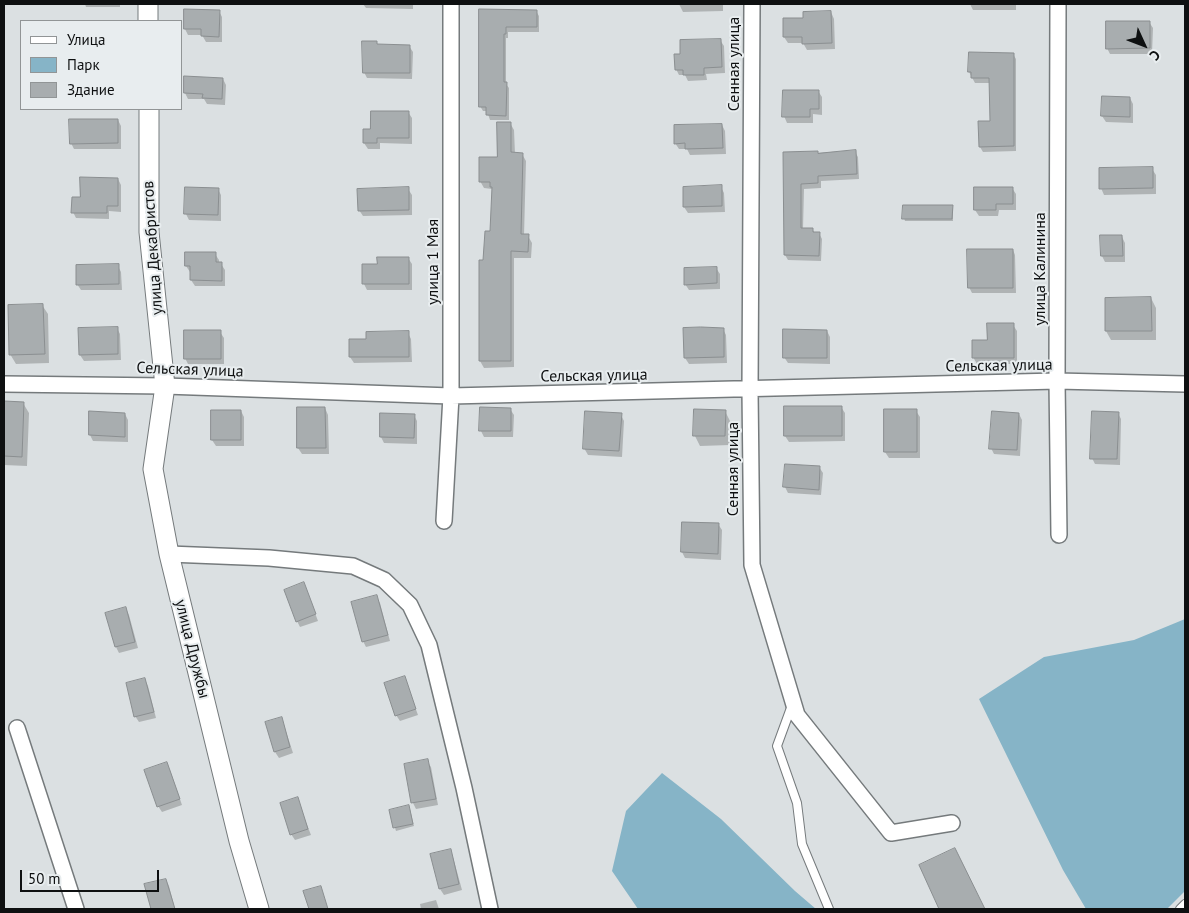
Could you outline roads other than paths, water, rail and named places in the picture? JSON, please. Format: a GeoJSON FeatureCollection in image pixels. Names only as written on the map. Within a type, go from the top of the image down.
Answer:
{"type":"FeatureCollection","features":[{"type":"Feature","properties":{"kind":"street"},"geometry":{"type":"LineString","coordinates":[[148,4],[148,20]]}},
{"type":"Feature","properties":{"kind":"street","name":"улица 1 Мая"},"geometry":{"type":"LineString","coordinates":[[444,521],[451,396],[451,4]]}},
{"type":"Feature","properties":{"kind":"street","name":"Сенная улица"},"geometry":{"type":"LineString","coordinates":[[752,4],[750,390],[752,565],[797,715],[891,833],[952,823]]}},
{"type":"Feature","properties":{"kind":"street","name":"улица Калинина"},"geometry":{"type":"LineString","coordinates":[[1058,4],[1057,381],[1059,535]]}},
{"type":"Feature","properties":{"kind":"street","name":"улица Декабристов"},"geometry":{"type":"LineString","coordinates":[[148,110],[149,232],[165,386]]}},
{"type":"Feature","properties":{"kind":"street","name":"Сельская улица"},"geometry":{"type":"LineString","coordinates":[[4,384],[165,386],[451,396],[1057,381],[1185,384]]}},
{"type":"Feature","properties":{"kind":"street","name":"улица Дружбы"},"geometry":{"type":"LineString","coordinates":[[165,386],[153,469],[169,554],[239,841],[259,909]]}},
{"type":"Feature","properties":{"kind":"street"},"geometry":{"type":"LineString","coordinates":[[169,554],[269,558],[353,566],[384,580],[410,605],[428,645],[464,788],[490,909]]}},
{"type":"Feature","properties":{"kind":"street"},"geometry":{"type":"LineString","coordinates":[[17,728],[76,909]]}},
{"type":"Feature","properties":{"kind":"lane"},"geometry":{"type":"LineString","coordinates":[[794,701],[777,746],[797,804],[802,844],[828,909]]}},
{"type":"Feature","properties":{"kind":"lane"},"geometry":{"type":"LineString","coordinates":[[1180,909],[1185,904]]}}]}
